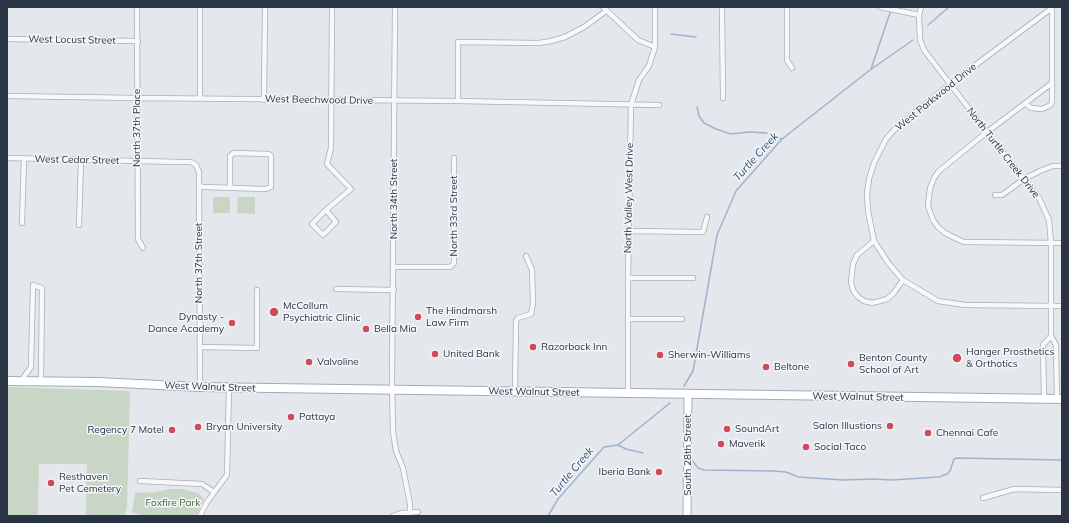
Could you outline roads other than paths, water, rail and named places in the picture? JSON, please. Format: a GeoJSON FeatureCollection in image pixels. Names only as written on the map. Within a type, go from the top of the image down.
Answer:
{"type":"FeatureCollection","features":[{"type":"Feature","properties":{"kind":"main road","name":"West Walnut Street"},"geometry":{"type":"LineString","coordinates":[[7,380],[98,382],[229,388],[1059,399]]}},
{"type":"Feature","properties":{"kind":"street","name":"North 37th Place"},"geometry":{"type":"LineString","coordinates":[[137,7],[138,239],[143,248]]}},
{"type":"Feature","properties":{"kind":"street"},"geometry":{"type":"LineString","coordinates":[[200,7],[200,99]]}},
{"type":"Feature","properties":{"kind":"street"},"geometry":{"type":"LineString","coordinates":[[264,100],[265,7]]}},
{"type":"Feature","properties":{"kind":"street"},"geometry":{"type":"LineString","coordinates":[[326,210],[336,222],[323,235],[312,224],[326,210],[351,189],[327,164],[331,148],[332,7]]}},
{"type":"Feature","properties":{"kind":"street","name":"North 34th Street"},"geometry":{"type":"LineString","coordinates":[[395,7],[393,432],[396,451],[403,468],[410,504],[410,514]]}},
{"type":"Feature","properties":{"kind":"street","name":"North Valley West Drive"},"geometry":{"type":"LineString","coordinates":[[628,394],[628,278],[631,105],[639,80],[649,66],[655,48],[655,7]]}},
{"type":"Feature","properties":{"kind":"street"},"geometry":{"type":"LineString","coordinates":[[722,7],[723,98]]}},
{"type":"Feature","properties":{"kind":"street"},"geometry":{"type":"LineString","coordinates":[[788,7],[787,60],[792,68]]}},
{"type":"Feature","properties":{"kind":"street"},"geometry":{"type":"LineString","coordinates":[[881,7],[919,15]]}},
{"type":"Feature","properties":{"kind":"street","name":"North Turtle Creek Drive"},"geometry":{"type":"LineString","coordinates":[[921,7],[919,15],[920,40],[924,50],[1039,198],[1049,220],[1051,243],[1051,336],[1056,345],[1059,399]]}},
{"type":"Feature","properties":{"kind":"street"},"geometry":{"type":"LineString","coordinates":[[1026,104],[1031,108],[1042,109],[1052,103],[1052,7]]}},
{"type":"Feature","properties":{"kind":"street","name":"West Parkwood Drive"},"geometry":{"type":"LineString","coordinates":[[1052,7],[950,84],[896,128],[886,139],[878,152],[869,179],[867,194],[868,211],[874,241],[889,264],[903,280],[938,301],[965,305],[1062,306]]}},
{"type":"Feature","properties":{"kind":"street"},"geometry":{"type":"LineString","coordinates":[[458,101],[458,42],[539,43],[551,41],[565,37],[584,27],[604,9],[638,40],[655,48]]}},
{"type":"Feature","properties":{"kind":"street","name":"West Locust Street"},"geometry":{"type":"LineString","coordinates":[[7,39],[138,41]]}},
{"type":"Feature","properties":{"kind":"street"},"geometry":{"type":"LineString","coordinates":[[1052,83],[987,132],[939,171],[930,188],[928,206],[933,220],[938,227],[957,240],[964,242],[1062,243]]}},
{"type":"Feature","properties":{"kind":"street","name":"West Beechwood Drive"},"geometry":{"type":"LineString","coordinates":[[7,96],[331,101],[458,101],[659,105]]}},
{"type":"Feature","properties":{"kind":"street"},"geometry":{"type":"LineString","coordinates":[[199,186],[230,188],[266,189],[271,186],[271,156],[269,154],[234,154],[230,156],[230,188]]}},
{"type":"Feature","properties":{"kind":"street","name":"West Cedar Street"},"geometry":{"type":"LineString","coordinates":[[7,158],[191,162],[196,165],[199,172],[199,186]]}},
{"type":"Feature","properties":{"kind":"street","name":"North 33rd Street"},"geometry":{"type":"LineString","coordinates":[[394,267],[450,267],[454,263],[454,158]]}},
{"type":"Feature","properties":{"kind":"street"},"geometry":{"type":"LineString","coordinates":[[22,224],[24,159]]}},
{"type":"Feature","properties":{"kind":"street"},"geometry":{"type":"LineString","coordinates":[[79,225],[81,160]]}},
{"type":"Feature","properties":{"kind":"street"},"geometry":{"type":"LineString","coordinates":[[995,195],[1002,195],[1024,179],[1040,171],[1053,166],[1062,166]]}},
{"type":"Feature","properties":{"kind":"street","name":"North 37th Street"},"geometry":{"type":"LineString","coordinates":[[199,186],[200,387]]}},
{"type":"Feature","properties":{"kind":"street"},"geometry":{"type":"LineString","coordinates":[[629,231],[703,232],[707,217]]}},
{"type":"Feature","properties":{"kind":"street"},"geometry":{"type":"LineString","coordinates":[[874,241],[858,255],[853,264],[851,282],[853,290],[857,296],[864,301],[872,303],[880,302],[893,294],[903,280]]}},
{"type":"Feature","properties":{"kind":"street"},"geometry":{"type":"LineString","coordinates":[[515,392],[516,321],[518,318],[530,315],[533,304],[532,270],[526,256]]}},
{"type":"Feature","properties":{"kind":"street"},"geometry":{"type":"LineString","coordinates":[[628,278],[693,278]]}},
{"type":"Feature","properties":{"kind":"street"},"geometry":{"type":"LineString","coordinates":[[21,381],[31,367],[33,285],[42,288],[41,381]]}},
{"type":"Feature","properties":{"kind":"street"},"geometry":{"type":"LineString","coordinates":[[336,289],[394,290]]}},
{"type":"Feature","properties":{"kind":"street"},"geometry":{"type":"LineString","coordinates":[[200,347],[257,348],[257,290]]}},
{"type":"Feature","properties":{"kind":"street"},"geometry":{"type":"LineString","coordinates":[[628,319],[682,319]]}},
{"type":"Feature","properties":{"kind":"street","name":"North Turtle Creek Drive"},"geometry":{"type":"LineString","coordinates":[[1044,399],[1043,345],[1051,336]]}},
{"type":"Feature","properties":{"kind":"street"},"geometry":{"type":"LineString","coordinates":[[200,516],[214,492],[227,475],[229,388]]}},
{"type":"Feature","properties":{"kind":"street","name":"South 28th Street"},"geometry":{"type":"LineString","coordinates":[[688,394],[688,516]]}},
{"type":"Feature","properties":{"kind":"street"},"geometry":{"type":"LineString","coordinates":[[140,481],[202,484],[214,492]]}},
{"type":"Feature","properties":{"kind":"street"},"geometry":{"type":"LineString","coordinates":[[983,498],[1014,489],[1062,490]]}},
{"type":"Feature","properties":{"kind":"street"},"geometry":{"type":"LineString","coordinates":[[393,516],[418,512]]}},
{"type":"Feature","properties":{"kind":"waterway"},"geometry":{"type":"LineString","coordinates":[[871,69],[892,7]]}},
{"type":"Feature","properties":{"kind":"waterway","name":"Turtle Creek"},"geometry":{"type":"LineString","coordinates":[[928,25],[949,7]]}},
{"type":"Feature","properties":{"kind":"waterway"},"geometry":{"type":"LineString","coordinates":[[671,34],[696,37]]}},
{"type":"Feature","properties":{"kind":"waterway","name":"Turtle Creek"},"geometry":{"type":"LineString","coordinates":[[684,386],[693,371],[717,235],[736,191],[782,139],[870,70],[913,40]]}},
{"type":"Feature","properties":{"kind":"waterway"},"geometry":{"type":"LineString","coordinates":[[697,107],[699,116],[704,123],[716,129],[731,134],[749,132],[767,133]]}},
{"type":"Feature","properties":{"kind":"waterway"},"geometry":{"type":"LineString","coordinates":[[773,135],[782,139]]}},
{"type":"Feature","properties":{"kind":"waterway","name":"Turtle Creek"},"geometry":{"type":"LineString","coordinates":[[548,516],[558,499],[604,447],[618,445],[670,403]]}},
{"type":"Feature","properties":{"kind":"waterway"},"geometry":{"type":"LineString","coordinates":[[618,445],[626,449],[643,453]]}},
{"type":"Feature","properties":{"kind":"waterway"},"geometry":{"type":"LineString","coordinates":[[692,460],[698,468],[704,470],[773,471],[786,472],[798,477],[843,480],[892,480],[939,477],[950,471],[954,459],[957,458],[1062,460]]}},
{"type":"Feature","properties":{"kind":"place","name":"McCollum Psychiatric Clinic"},"geometry":{"type":"Point","coordinates":[274,312]}},
{"type":"Feature","properties":{"kind":"place","name":"The Hindmarsh Law Firm"},"geometry":{"type":"Point","coordinates":[418,317]}},
{"type":"Feature","properties":{"kind":"place","name":"Dynasty - Dance Academy"},"geometry":{"type":"Point","coordinates":[232,323]}},
{"type":"Feature","properties":{"kind":"place","name":"Bella Mia"},"geometry":{"type":"Point","coordinates":[366,329]}},
{"type":"Feature","properties":{"kind":"place","name":"Razorback Inn"},"geometry":{"type":"Point","coordinates":[533,347]}},
{"type":"Feature","properties":{"kind":"place","name":"United Bank"},"geometry":{"type":"Point","coordinates":[435,354]}},
{"type":"Feature","properties":{"kind":"place","name":"Sherwin-Williams"},"geometry":{"type":"Point","coordinates":[660,355]}},
{"type":"Feature","properties":{"kind":"place","name":"Hanger Prosthetics & Orthotics"},"geometry":{"type":"Point","coordinates":[957,358]}},
{"type":"Feature","properties":{"kind":"place","name":"Valvoline"},"geometry":{"type":"Point","coordinates":[309,362]}},
{"type":"Feature","properties":{"kind":"place","name":"Benton County School of Art"},"geometry":{"type":"Point","coordinates":[851,364]}},
{"type":"Feature","properties":{"kind":"place","name":"Beltone"},"geometry":{"type":"Point","coordinates":[766,367]}},
{"type":"Feature","properties":{"kind":"place","name":"Pattaya"},"geometry":{"type":"Point","coordinates":[291,417]}},
{"type":"Feature","properties":{"kind":"place","name":"Salon Illustions"},"geometry":{"type":"Point","coordinates":[890,426]}},
{"type":"Feature","properties":{"kind":"place","name":"Bryan University"},"geometry":{"type":"Point","coordinates":[198,427]}},
{"type":"Feature","properties":{"kind":"place","name":"SoundArt"},"geometry":{"type":"Point","coordinates":[727,429]}},
{"type":"Feature","properties":{"kind":"place","name":"Regency 7 Motel"},"geometry":{"type":"Point","coordinates":[172,430]}},
{"type":"Feature","properties":{"kind":"place","name":"Chennai Cafe"},"geometry":{"type":"Point","coordinates":[928,433]}},
{"type":"Feature","properties":{"kind":"place","name":"Maverik"},"geometry":{"type":"Point","coordinates":[721,444]}},
{"type":"Feature","properties":{"kind":"place","name":"Social Taco"},"geometry":{"type":"Point","coordinates":[806,447]}},
{"type":"Feature","properties":{"kind":"place","name":"Iberia Bank"},"geometry":{"type":"Point","coordinates":[659,472]}},
{"type":"Feature","properties":{"kind":"place","name":"Resthaven Pet Cemetery"},"geometry":{"type":"Point","coordinates":[51,483]}},
{"type":"Feature","properties":{"kind":"park label","name":"Foxfire Park"},"geometry":{"type":"Point","coordinates":[173,503]}}]}
